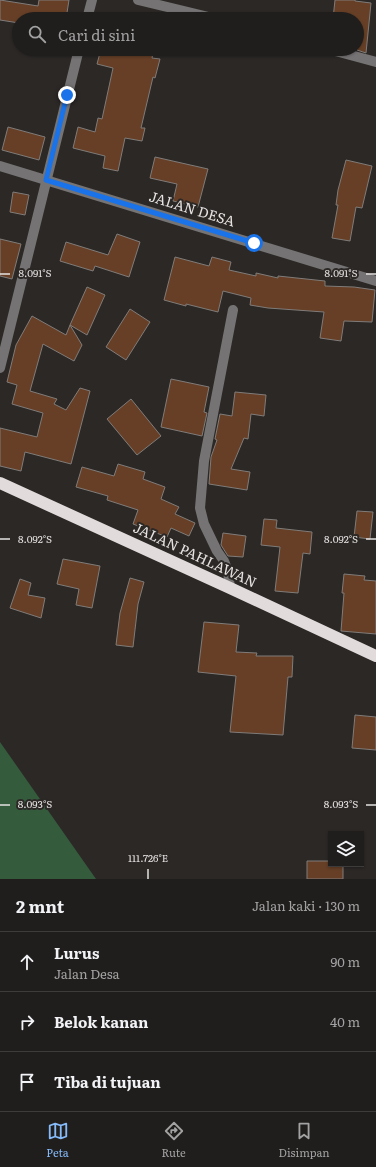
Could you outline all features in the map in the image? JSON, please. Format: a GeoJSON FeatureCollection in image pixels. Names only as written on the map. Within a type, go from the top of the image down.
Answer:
{"type":"FeatureCollection","features":[{"type":"Feature","properties":{"kind":"highway","name":"JALAN PAHLAWAN"},"geometry":{"type":"LineString","coordinates":[[0,483],[376,656]]}},
{"type":"Feature","properties":{"kind":"street"},"geometry":{"type":"LineString","coordinates":[[89,12],[92,0]]}},
{"type":"Feature","properties":{"kind":"street"},"geometry":{"type":"LineString","coordinates":[[138,0],[188,12]]}},
{"type":"Feature","properties":{"kind":"street"},"geometry":{"type":"LineString","coordinates":[[0,368],[77,56]]}},
{"type":"Feature","properties":{"kind":"street"},"geometry":{"type":"LineString","coordinates":[[354,56],[376,62]]}},
{"type":"Feature","properties":{"kind":"street","name":"JALAN DESA"},"geometry":{"type":"LineString","coordinates":[[0,166],[376,281]]}},
{"type":"Feature","properties":{"kind":"street"},"geometry":{"type":"LineString","coordinates":[[230,588],[228,571],[204,524],[200,508],[204,461],[233,310]]}},
{"type":"Feature","properties":{"kind":"green space"},"geometry":{"type":"Polygon","coordinates":[[[0,742],[96,879],[0,879],[0,742]]]}},
{"type":"Feature","properties":{"kind":"building"},"geometry":{"type":"Polygon","coordinates":[[[0,0],[38,6],[39,0],[69,0],[67,12],[12,12],[12,22],[0,20],[0,0]]]}},
{"type":"Feature","properties":{"kind":"building"},"geometry":{"type":"Polygon","coordinates":[[[335,0],[355,0],[371,3],[366,53],[364,52],[364,12],[334,12],[335,0]]]}},
{"type":"Feature","properties":{"kind":"building"},"geometry":{"type":"Polygon","coordinates":[[[99,56],[152,56],[152,58],[160,59],[155,78],[153,77],[141,128],[145,128],[142,141],[125,138],[118,171],[103,168],[105,156],[73,148],[78,127],[95,132],[98,118],[102,119],[113,68],[97,64],[99,56]]]}},
{"type":"Feature","properties":{"kind":"building"},"geometry":{"type":"Polygon","coordinates":[[[8,127],[45,137],[39,160],[2,150],[8,127]]]}},
{"type":"Feature","properties":{"kind":"building"},"geometry":{"type":"Polygon","coordinates":[[[155,157],[208,169],[198,207],[173,201],[177,184],[150,178],[155,157]]]}},
{"type":"Feature","properties":{"kind":"building"},"geometry":{"type":"Polygon","coordinates":[[[346,160],[372,166],[362,208],[356,207],[350,241],[332,238],[338,205],[336,205],[338,190],[346,160]]]}},
{"type":"Feature","properties":{"kind":"building"},"geometry":{"type":"Polygon","coordinates":[[[13,192],[29,195],[25,215],[10,212],[13,192]]]}},
{"type":"Feature","properties":{"kind":"building"},"geometry":{"type":"Polygon","coordinates":[[[117,234],[140,242],[129,277],[95,266],[93,271],[60,261],[66,242],[108,255],[117,234]]]}},
{"type":"Feature","properties":{"kind":"building"},"geometry":{"type":"Polygon","coordinates":[[[0,239],[21,244],[12,279],[0,276],[0,239]]]}},
{"type":"Feature","properties":{"kind":"building"},"geometry":{"type":"Polygon","coordinates":[[[175,257],[209,266],[212,257],[231,262],[229,270],[256,276],[256,273],[278,278],[278,276],[325,281],[325,286],[354,287],[375,290],[372,322],[344,321],[341,341],[320,338],[324,312],[268,308],[250,305],[251,298],[223,291],[218,312],[164,300],[175,257]]]}},
{"type":"Feature","properties":{"kind":"building"},"geometry":{"type":"Polygon","coordinates":[[[87,287],[105,295],[87,335],[70,325],[87,287]]]}},
{"type":"Feature","properties":{"kind":"building"},"geometry":{"type":"Polygon","coordinates":[[[130,309],[150,322],[126,360],[106,347],[130,309]]]}},
{"type":"Feature","properties":{"kind":"building"},"geometry":{"type":"Polygon","coordinates":[[[32,316],[66,335],[70,325],[82,345],[74,361],[43,344],[30,391],[57,399],[54,404],[66,410],[80,388],[90,391],[71,464],[25,452],[21,471],[0,466],[0,428],[37,437],[43,413],[12,404],[17,385],[7,382],[16,345],[32,316]]]}},
{"type":"Feature","properties":{"kind":"building"},"geometry":{"type":"Polygon","coordinates":[[[171,379],[209,387],[204,412],[207,413],[202,436],[161,427],[171,379]]]}},
{"type":"Feature","properties":{"kind":"building"},"geometry":{"type":"Polygon","coordinates":[[[235,392],[266,395],[264,416],[251,414],[248,439],[244,438],[231,469],[250,472],[247,490],[209,484],[211,457],[217,440],[215,439],[220,414],[232,416],[235,392]]]}},
{"type":"Feature","properties":{"kind":"building"},"geometry":{"type":"Polygon","coordinates":[[[131,399],[161,436],[137,455],[107,419],[131,399]]]}},
{"type":"Feature","properties":{"kind":"building"},"geometry":{"type":"Polygon","coordinates":[[[118,464],[145,472],[143,479],[165,487],[161,499],[179,507],[175,514],[195,523],[189,536],[171,528],[167,537],[133,524],[138,510],[107,500],[108,496],[76,487],[82,467],[114,476],[118,464]]]}},
{"type":"Feature","properties":{"kind":"building"},"geometry":{"type":"Polygon","coordinates":[[[357,511],[373,512],[370,539],[354,537],[357,511]]]}},
{"type":"Feature","properties":{"kind":"building"},"geometry":{"type":"Polygon","coordinates":[[[264,519],[277,520],[276,528],[312,532],[310,554],[303,553],[298,593],[275,591],[280,547],[261,545],[264,519]]]}},
{"type":"Feature","properties":{"kind":"building"},"geometry":{"type":"Polygon","coordinates":[[[223,533],[246,536],[243,557],[228,556],[221,545],[223,533]]]}},
{"type":"Feature","properties":{"kind":"building"},"geometry":{"type":"Polygon","coordinates":[[[63,559],[100,566],[92,608],[76,605],[79,589],[57,584],[63,559]]]}},
{"type":"Feature","properties":{"kind":"building"},"geometry":{"type":"Polygon","coordinates":[[[344,574],[365,576],[364,580],[376,581],[376,634],[341,631],[344,574]]]}},
{"type":"Feature","properties":{"kind":"building"},"geometry":{"type":"Polygon","coordinates":[[[130,578],[144,582],[138,604],[133,647],[116,645],[120,613],[130,578]]]}},
{"type":"Feature","properties":{"kind":"building"},"geometry":{"type":"Polygon","coordinates":[[[20,579],[31,583],[28,595],[45,598],[41,618],[10,608],[20,579]]]}},
{"type":"Feature","properties":{"kind":"building"},"geometry":{"type":"Polygon","coordinates":[[[204,622],[239,625],[236,652],[257,653],[256,656],[293,656],[292,677],[288,677],[283,735],[230,732],[236,676],[198,672],[204,622]]]}},
{"type":"Feature","properties":{"kind":"building"},"geometry":{"type":"Polygon","coordinates":[[[355,715],[376,717],[376,750],[352,748],[355,715]]]}},
{"type":"Feature","properties":{"kind":"building"},"geometry":{"type":"Polygon","coordinates":[[[307,861],[328,861],[328,867],[343,867],[343,879],[307,879],[307,861]]]}},
{"type":"Feature","properties":{"kind":"route"},"geometry":{"type":"LineString","coordinates":[[67,95],[46,180],[254,243]]}}]}
